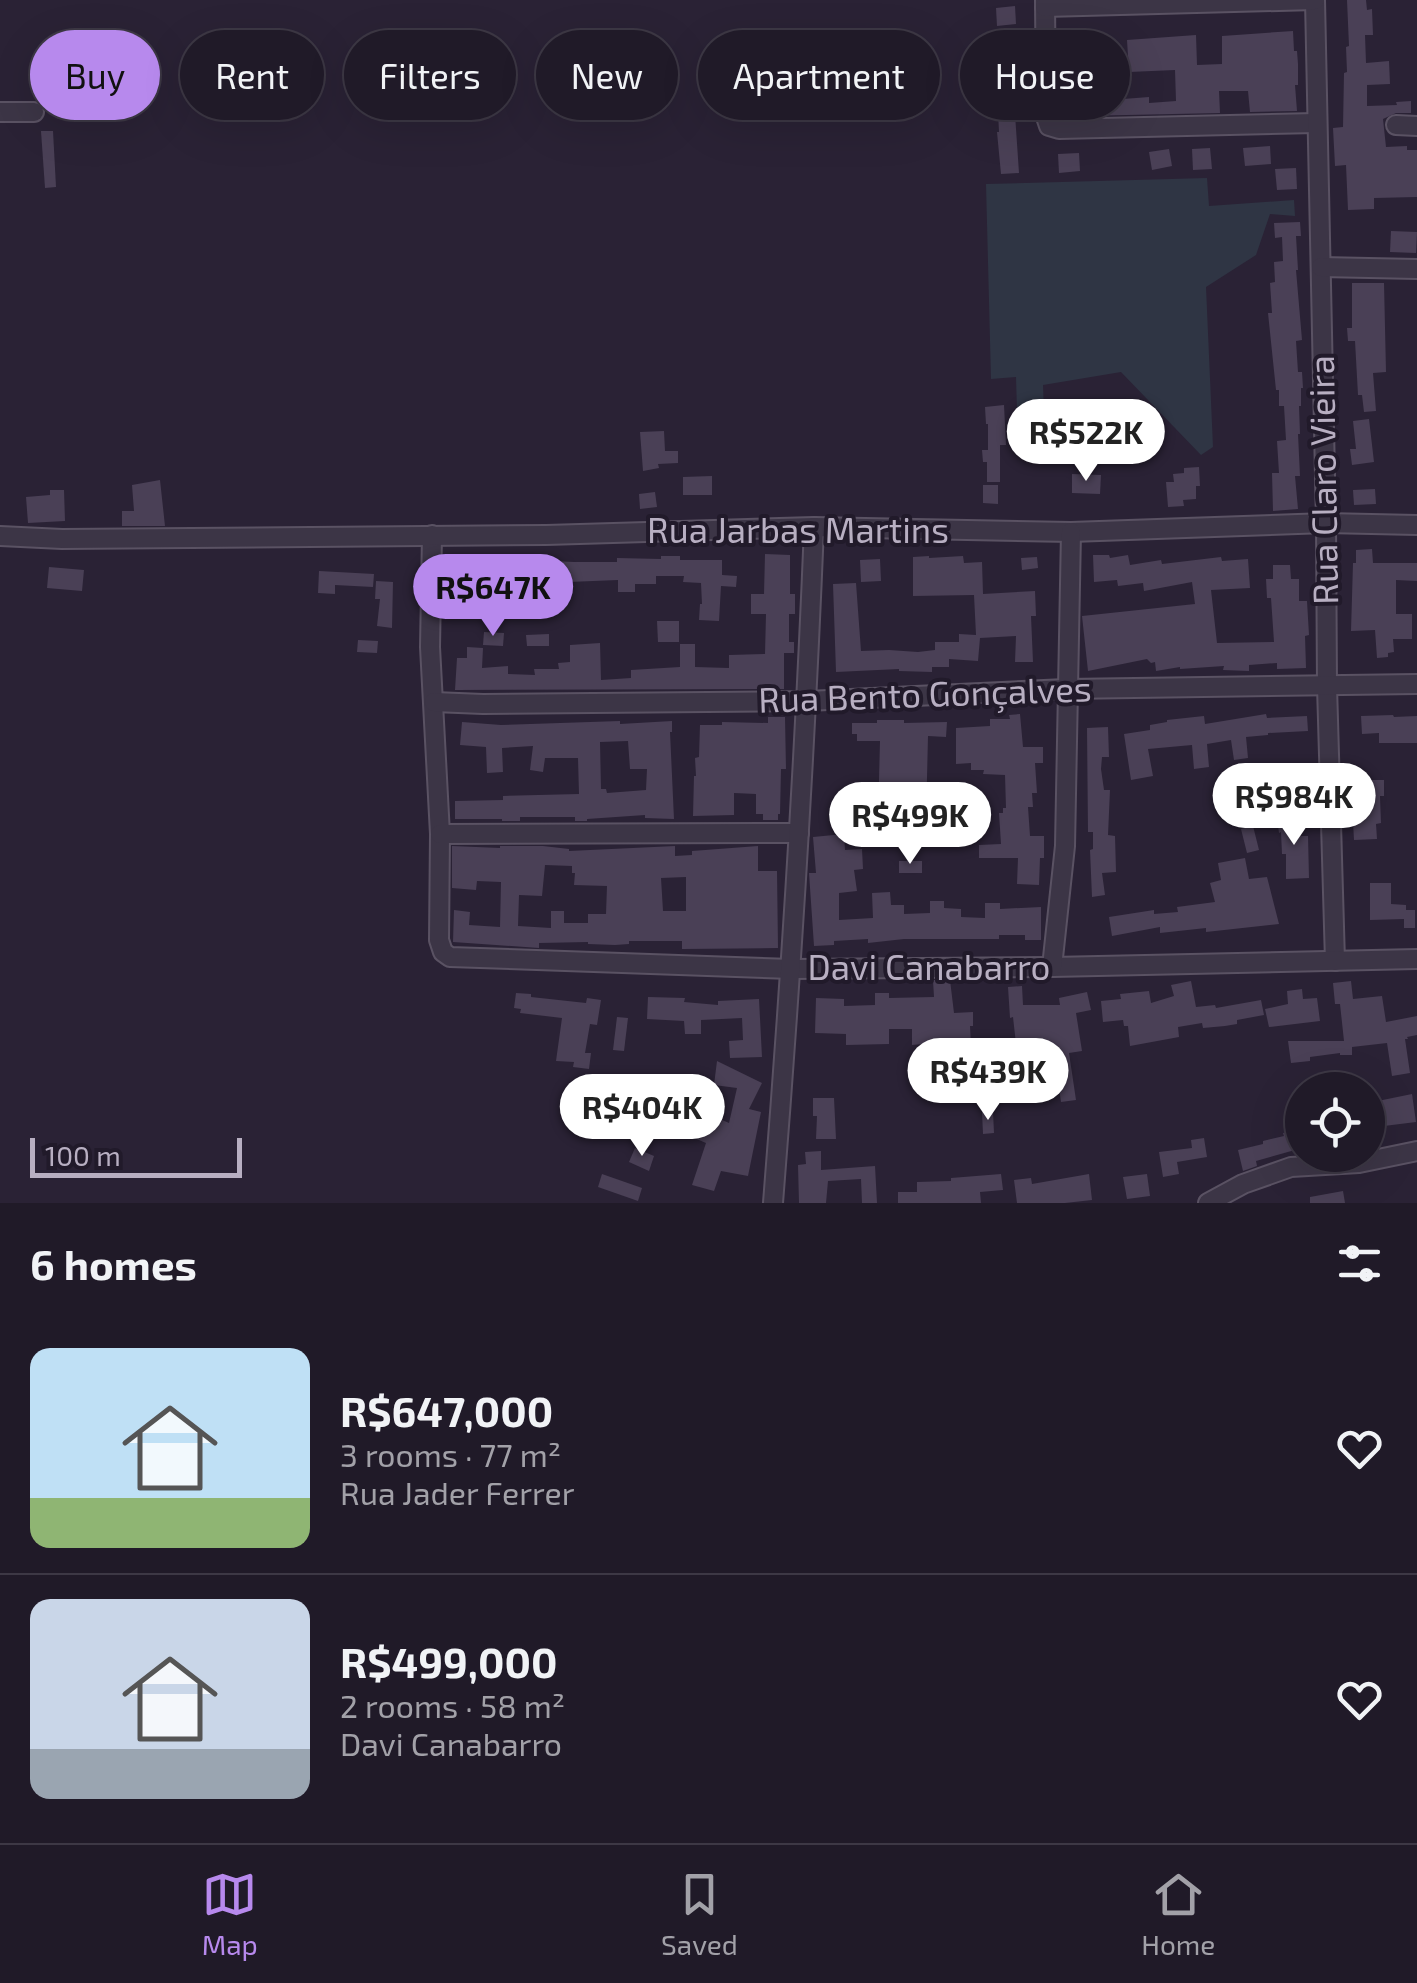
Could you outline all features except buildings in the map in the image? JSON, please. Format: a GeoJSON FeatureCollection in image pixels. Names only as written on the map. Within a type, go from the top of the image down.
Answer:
{"type":"FeatureCollection","features":[{"type":"Feature","properties":{"kind":"street"},"geometry":{"type":"LineString","coordinates":[[1315,0],[1045,3],[1048,126],[1059,129],[1316,124]]}},
{"type":"Feature","properties":{"kind":"street","name":"Rua Claro Vieira"},"geometry":{"type":"LineString","coordinates":[[1315,0],[1326,686],[1335,961]]}},
{"type":"Feature","properties":{"kind":"street"},"geometry":{"type":"LineString","coordinates":[[0,112],[30,112]]}},
{"type":"Feature","properties":{"kind":"street"},"geometry":{"type":"LineString","coordinates":[[1396,125],[1417,126]]}},
{"type":"Feature","properties":{"kind":"street"},"geometry":{"type":"LineString","coordinates":[[1321,267],[1417,269]]}},
{"type":"Feature","properties":{"kind":"street","name":"Rua Jarbas Martins"},"geometry":{"type":"LineString","coordinates":[[0,536],[62,539],[546,535],[814,526],[1071,532],[1326,523],[1417,524]]}},
{"type":"Feature","properties":{"kind":"street"},"geometry":{"type":"LineString","coordinates":[[772,1203],[792,969],[814,526]]}},
{"type":"Feature","properties":{"kind":"street"},"geometry":{"type":"LineString","coordinates":[[1052,968],[1065,846],[1071,532]]}},
{"type":"Feature","properties":{"kind":"street"},"geometry":{"type":"LineString","coordinates":[[432,535],[430,647],[440,834],[799,833]]}},
{"type":"Feature","properties":{"kind":"street","name":"Rua Bento Gonçalves"},"geometry":{"type":"LineString","coordinates":[[434,702],[807,701],[1066,689],[1417,684]]}},
{"type":"Feature","properties":{"kind":"street","name":"Davi Canabarro"},"geometry":{"type":"LineString","coordinates":[[440,834],[440,940],[442,952],[450,957],[792,969],[1052,968],[1417,959]]}},
{"type":"Feature","properties":{"kind":"street"},"geometry":{"type":"LineString","coordinates":[[1208,1203],[1243,1184],[1291,1167],[1359,1164],[1417,1151]]}},
{"type":"Feature","properties":{"kind":"shaded area"},"geometry":{"type":"Polygon","coordinates":[[[1207,178],[1209,206],[1294,200],[1295,216],[1270,214],[1256,255],[1206,287],[1213,447],[1201,455],[1121,372],[1043,385],[1044,411],[1017,411],[1016,377],[991,379],[986,184],[1207,178]]]}}]}
